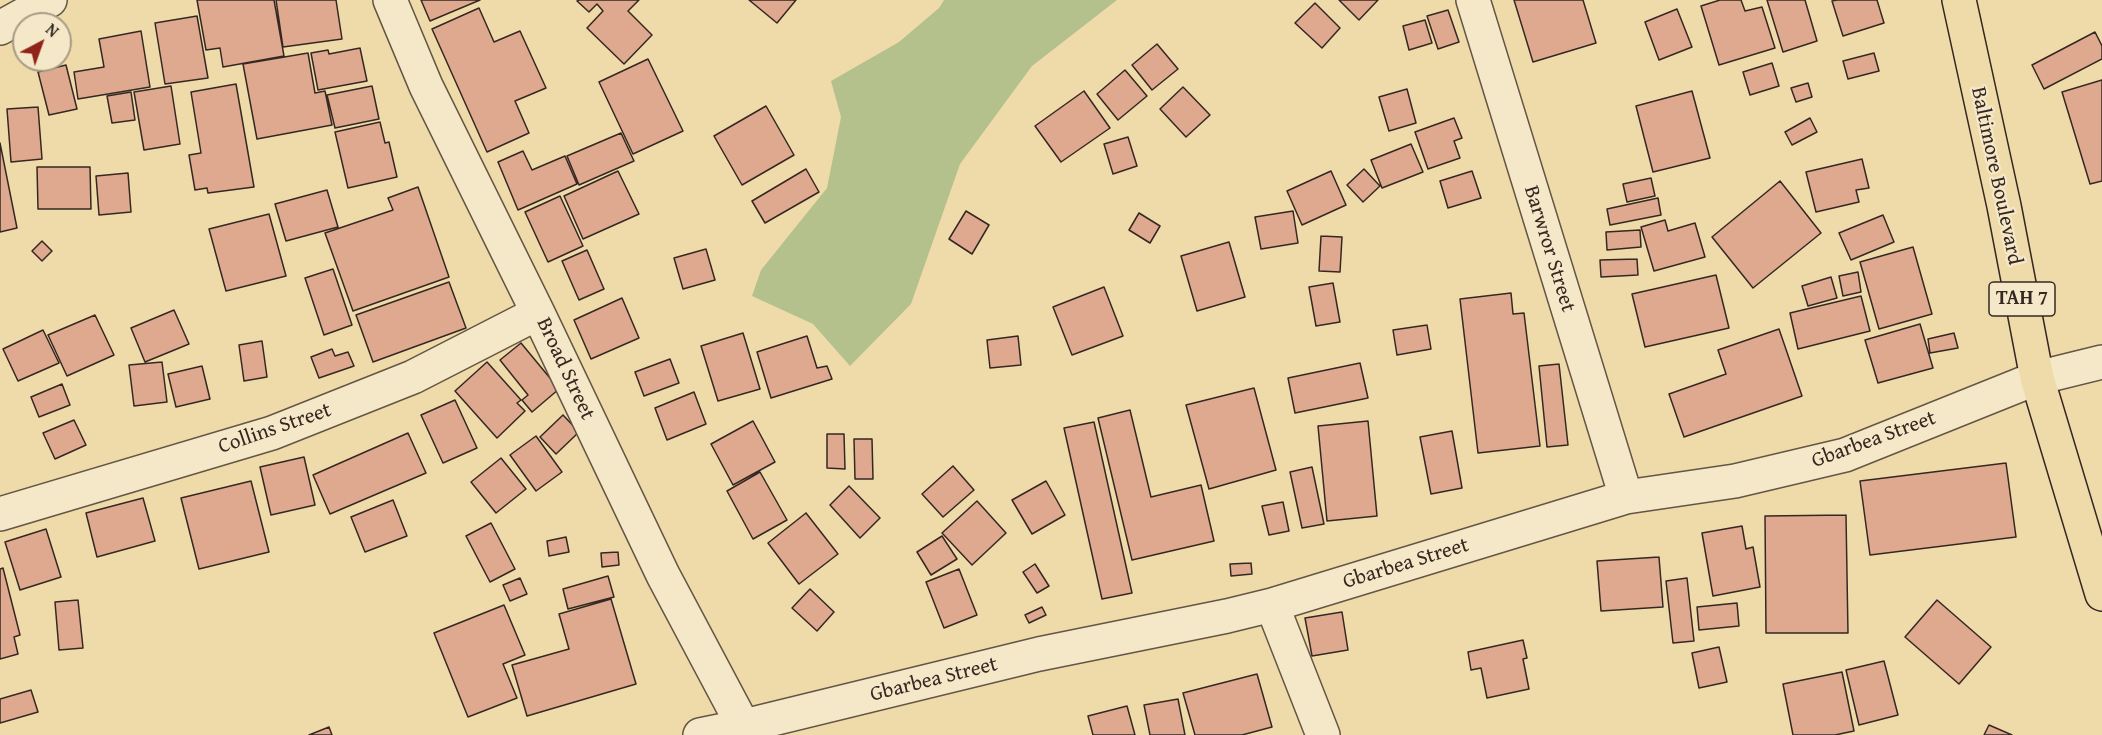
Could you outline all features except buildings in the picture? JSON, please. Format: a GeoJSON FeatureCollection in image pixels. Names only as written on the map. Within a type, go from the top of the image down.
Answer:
{"type":"FeatureCollection","features":[{"type":"Feature","properties":{"kind":"highway","name":"Baltimore Boulevard"},"geometry":{"type":"LineString","coordinates":[[1959,0],[2004,206],[2037,378],[2102,594]]}},
{"type":"Feature","properties":{"kind":"street"},"geometry":{"type":"LineString","coordinates":[[0,28],[50,0]]}},
{"type":"Feature","properties":{"kind":"street","name":"Broad Street"},"geometry":{"type":"LineString","coordinates":[[390,0],[426,86],[663,575],[746,731]]}},
{"type":"Feature","properties":{"kind":"street","name":"Barwror Street"},"geometry":{"type":"LineString","coordinates":[[1473,0],[1626,497]]}},
{"type":"Feature","properties":{"kind":"street","name":"Collins Street"},"geometry":{"type":"LineString","coordinates":[[0,514],[272,434],[413,377],[538,313]]}},
{"type":"Feature","properties":{"kind":"street","name":"Gbarbea Street"},"geometry":{"type":"LineString","coordinates":[[700,735],[746,731],[1039,654],[1227,616],[1626,497],[1735,482],[1845,455],[2037,378],[2102,362]]}},
{"type":"Feature","properties":{"kind":"street"},"geometry":{"type":"LineString","coordinates":[[1272,604],[1323,735]]}},
{"type":"Feature","properties":{"kind":"green space"},"geometry":{"type":"Polygon","coordinates":[[[944,0],[1117,0],[1032,66],[960,164],[911,304],[850,366],[813,324],[752,296],[761,270],[827,188],[841,117],[831,81],[899,42],[939,8],[944,0]]]}}]}
